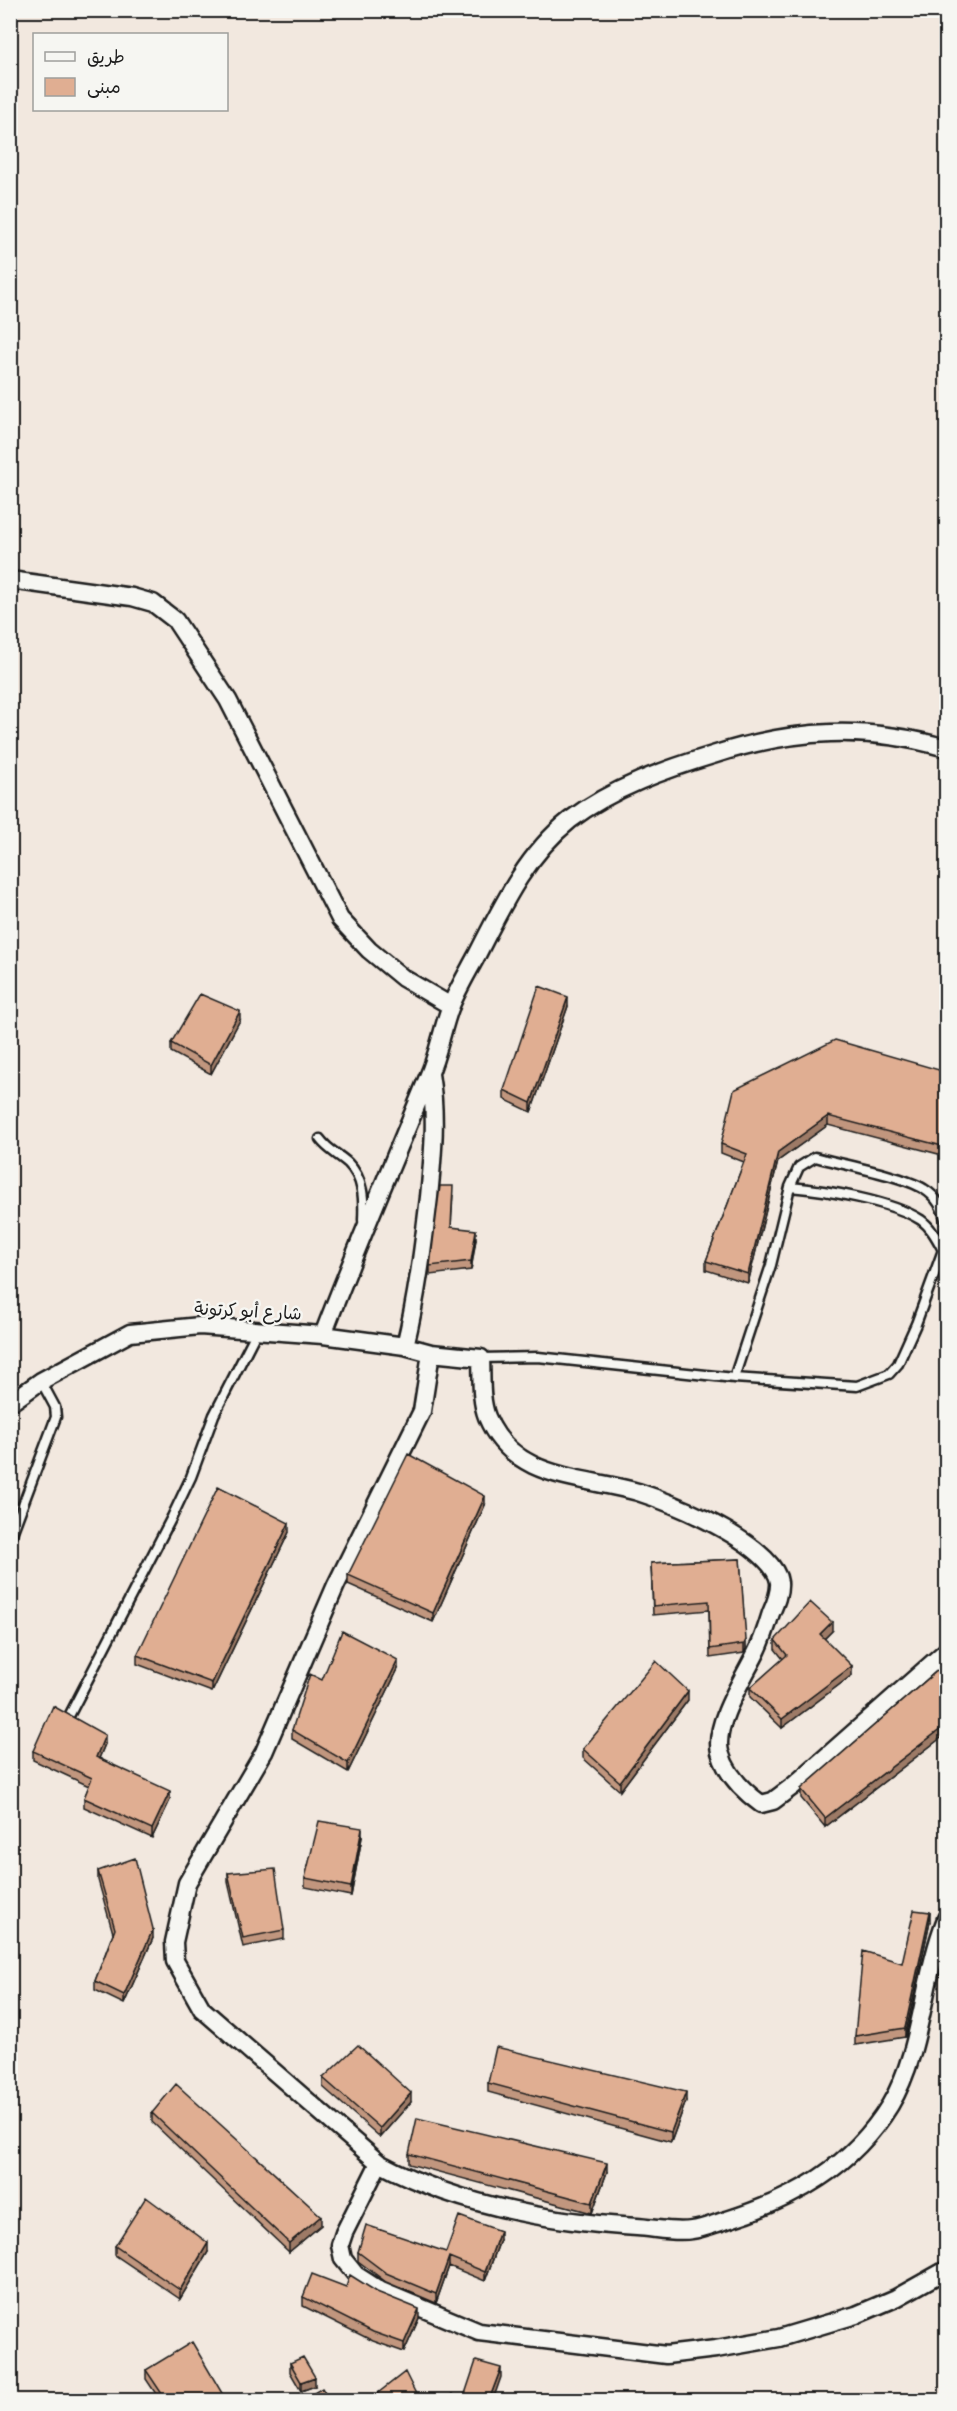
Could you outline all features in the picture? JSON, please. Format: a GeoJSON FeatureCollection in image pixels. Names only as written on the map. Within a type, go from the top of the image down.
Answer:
{"type":"FeatureCollection","features":[{"type":"Feature","properties":{"kind":"street"},"geometry":{"type":"LineString","coordinates":[[10,580],[132,597],[153,603],[175,620],[228,700],[340,919],[369,950],[403,978],[451,1006]]}},
{"type":"Feature","properties":{"kind":"street"},"geometry":{"type":"LineString","coordinates":[[323,1335],[362,1230],[430,1074],[451,1006],[510,891],[536,854],[570,821],[603,799],[695,760],[744,745],[795,734],[843,732],[885,735],[946,748]]}},
{"type":"Feature","properties":{"kind":"street"},"geometry":{"type":"LineString","coordinates":[[405,1346],[421,1270],[434,1148],[435,1106],[430,1074]]}},
{"type":"Feature","properties":{"kind":"street","name":"شارع أبو كرتونة"},"geometry":{"type":"LineString","coordinates":[[10,1403],[41,1381],[130,1333],[200,1326],[323,1335],[405,1346],[431,1353],[481,1358]]}},
{"type":"Feature","properties":{"kind":"street"},"geometry":{"type":"LineString","coordinates":[[431,1353],[422,1411],[336,1585],[264,1752],[187,1883],[174,1942],[175,1961],[202,2009],[379,2163],[409,2179],[480,2204],[592,2225],[692,2230],[754,2212],[812,2185],[838,2165],[870,2134],[890,2105],[906,2071],[931,1963],[946,1919]]}},
{"type":"Feature","properties":{"kind":"street"},"geometry":{"type":"LineString","coordinates":[[481,1358],[486,1415],[507,1447],[519,1459],[537,1469],[639,1493],[720,1527],[745,1543],[772,1567],[779,1581],[778,1595],[758,1649],[741,1680],[719,1733],[719,1751],[728,1770],[738,1785],[761,1804],[773,1802],[793,1786],[946,1651]]}},
{"type":"Feature","properties":{"kind":"street"},"geometry":{"type":"LineString","coordinates":[[379,2163],[344,2233],[340,2246],[343,2259],[356,2275],[381,2291],[479,2332],[666,2355],[716,2349],[779,2338],[856,2315],[896,2298],[946,2271]]}},
{"type":"Feature","properties":{"kind":"lane"},"geometry":{"type":"LineString","coordinates":[[320,1139],[327,1149],[349,1164],[364,1192],[362,1230]]}},
{"type":"Feature","properties":{"kind":"lane"},"geometry":{"type":"LineString","coordinates":[[481,1358],[538,1357],[734,1378],[857,1386],[889,1374],[897,1364],[916,1324],[943,1250],[946,1226],[944,1212],[936,1200],[917,1185],[815,1157],[799,1167],[790,1187],[771,1264],[734,1378]]}},
{"type":"Feature","properties":{"kind":"lane"},"geometry":{"type":"LineString","coordinates":[[790,1187],[828,1191],[912,1215],[923,1221],[943,1250]]}},
{"type":"Feature","properties":{"kind":"lane"},"geometry":{"type":"LineString","coordinates":[[68,1718],[172,1517],[191,1477],[214,1415],[258,1330]]}},
{"type":"Feature","properties":{"kind":"lane"},"geometry":{"type":"LineString","coordinates":[[10,1539],[56,1417],[55,1407],[41,1381]]}},
{"type":"Feature","properties":{"kind":"building"},"geometry":{"type":"Polygon","coordinates":[[[539,986],[568,997],[531,1103],[504,1090],[539,986]]]}},
{"type":"Feature","properties":{"kind":"building"},"geometry":{"type":"Polygon","coordinates":[[[200,994],[240,1011],[211,1065],[171,1043],[200,994]]]}},
{"type":"Feature","properties":{"kind":"building"},"geometry":{"type":"Polygon","coordinates":[[[835,1040],[946,1072],[946,1153],[942,1146],[828,1116],[778,1152],[748,1274],[706,1261],[747,1154],[721,1144],[734,1090],[835,1040]]]}},
{"type":"Feature","properties":{"kind":"building"},"geometry":{"type":"Polygon","coordinates":[[[440,1186],[453,1186],[451,1227],[476,1230],[471,1261],[430,1266],[440,1186]]]}},
{"type":"Feature","properties":{"kind":"building"},"geometry":{"type":"Polygon","coordinates":[[[408,1454],[485,1496],[433,1613],[348,1575],[408,1454]]]}},
{"type":"Feature","properties":{"kind":"building"},"geometry":{"type":"Polygon","coordinates":[[[218,1487],[289,1523],[212,1683],[137,1655],[218,1487]]]}},
{"type":"Feature","properties":{"kind":"building"},"geometry":{"type":"Polygon","coordinates":[[[740,1559],[746,1640],[744,1644],[710,1649],[709,1601],[653,1606],[651,1563],[740,1559]]]}},
{"type":"Feature","properties":{"kind":"building"},"geometry":{"type":"Polygon","coordinates":[[[810,1602],[832,1622],[820,1634],[852,1666],[782,1719],[750,1688],[787,1655],[775,1640],[810,1602]]]}},
{"type":"Feature","properties":{"kind":"building"},"geometry":{"type":"Polygon","coordinates":[[[342,1631],[398,1660],[348,1763],[292,1730],[310,1674],[322,1680],[342,1631]]]}},
{"type":"Feature","properties":{"kind":"building"},"geometry":{"type":"Polygon","coordinates":[[[656,1661],[688,1691],[620,1782],[583,1749],[656,1661]]]}},
{"type":"Feature","properties":{"kind":"building"},"geometry":{"type":"Polygon","coordinates":[[[946,1663],[946,1725],[825,1818],[801,1789],[946,1663]]]}},
{"type":"Feature","properties":{"kind":"building"},"geometry":{"type":"Polygon","coordinates":[[[53,1706],[105,1735],[96,1757],[170,1791],[152,1829],[84,1798],[92,1778],[33,1751],[53,1706]]]}},
{"type":"Feature","properties":{"kind":"building"},"geometry":{"type":"Polygon","coordinates":[[[319,1821],[362,1828],[351,1887],[305,1878],[319,1821]]]}},
{"type":"Feature","properties":{"kind":"building"},"geometry":{"type":"Polygon","coordinates":[[[135,1858],[153,1929],[124,1995],[95,1981],[115,1929],[98,1871],[135,1858]]]}},
{"type":"Feature","properties":{"kind":"building"},"geometry":{"type":"Polygon","coordinates":[[[275,1869],[284,1930],[243,1938],[228,1873],[275,1869]]]}},
{"type":"Feature","properties":{"kind":"building"},"geometry":{"type":"Polygon","coordinates":[[[914,1910],[930,1912],[905,2028],[855,2036],[863,1951],[902,1963],[914,1910]]]}},
{"type":"Feature","properties":{"kind":"building"},"geometry":{"type":"Polygon","coordinates":[[[358,2045],[411,2093],[380,2128],[323,2078],[358,2045]]]}},
{"type":"Feature","properties":{"kind":"building"},"geometry":{"type":"Polygon","coordinates":[[[496,2047],[686,2092],[671,2132],[488,2083],[496,2047]]]}},
{"type":"Feature","properties":{"kind":"building"},"geometry":{"type":"Polygon","coordinates":[[[176,2084],[321,2216],[289,2243],[152,2113],[176,2084]]]}},
{"type":"Feature","properties":{"kind":"building"},"geometry":{"type":"Polygon","coordinates":[[[417,2118],[607,2163],[592,2203],[409,2154],[417,2118]]]}},
{"type":"Feature","properties":{"kind":"building"},"geometry":{"type":"Polygon","coordinates":[[[146,2197],[208,2243],[180,2290],[115,2246],[146,2197]]]}},
{"type":"Feature","properties":{"kind":"building"},"geometry":{"type":"Polygon","coordinates":[[[459,2216],[500,2231],[485,2272],[449,2257],[436,2294],[386,2273],[358,2252],[366,2225],[446,2252],[459,2216]]]}},
{"type":"Feature","properties":{"kind":"building"},"geometry":{"type":"Polygon","coordinates":[[[312,2274],[346,2287],[350,2275],[377,2292],[419,2309],[404,2343],[373,2332],[303,2297],[312,2274]]]}},
{"type":"Feature","properties":{"kind":"building"},"geometry":{"type":"Polygon","coordinates":[[[192,2342],[226,2400],[166,2400],[146,2370],[192,2342]]]}},
{"type":"Feature","properties":{"kind":"building"},"geometry":{"type":"Polygon","coordinates":[[[303,2357],[315,2377],[301,2382],[290,2363],[303,2357]]]}},
{"type":"Feature","properties":{"kind":"building"},"geometry":{"type":"Polygon","coordinates":[[[476,2361],[501,2368],[489,2400],[463,2400],[476,2361]]]}},
{"type":"Feature","properties":{"kind":"building"},"geometry":{"type":"Polygon","coordinates":[[[405,2372],[419,2400],[369,2400],[405,2372]]]}},
{"type":"Feature","properties":{"kind":"building"},"geometry":{"type":"Polygon","coordinates":[[[322,2388],[329,2400],[311,2400],[309,2396],[322,2388]]]}},
{"type":"Feature","properties":{"kind":"building"},"geometry":{"type":"Polygon","coordinates":[[[453,2394],[458,2400],[443,2400],[453,2394]]]}}]}
